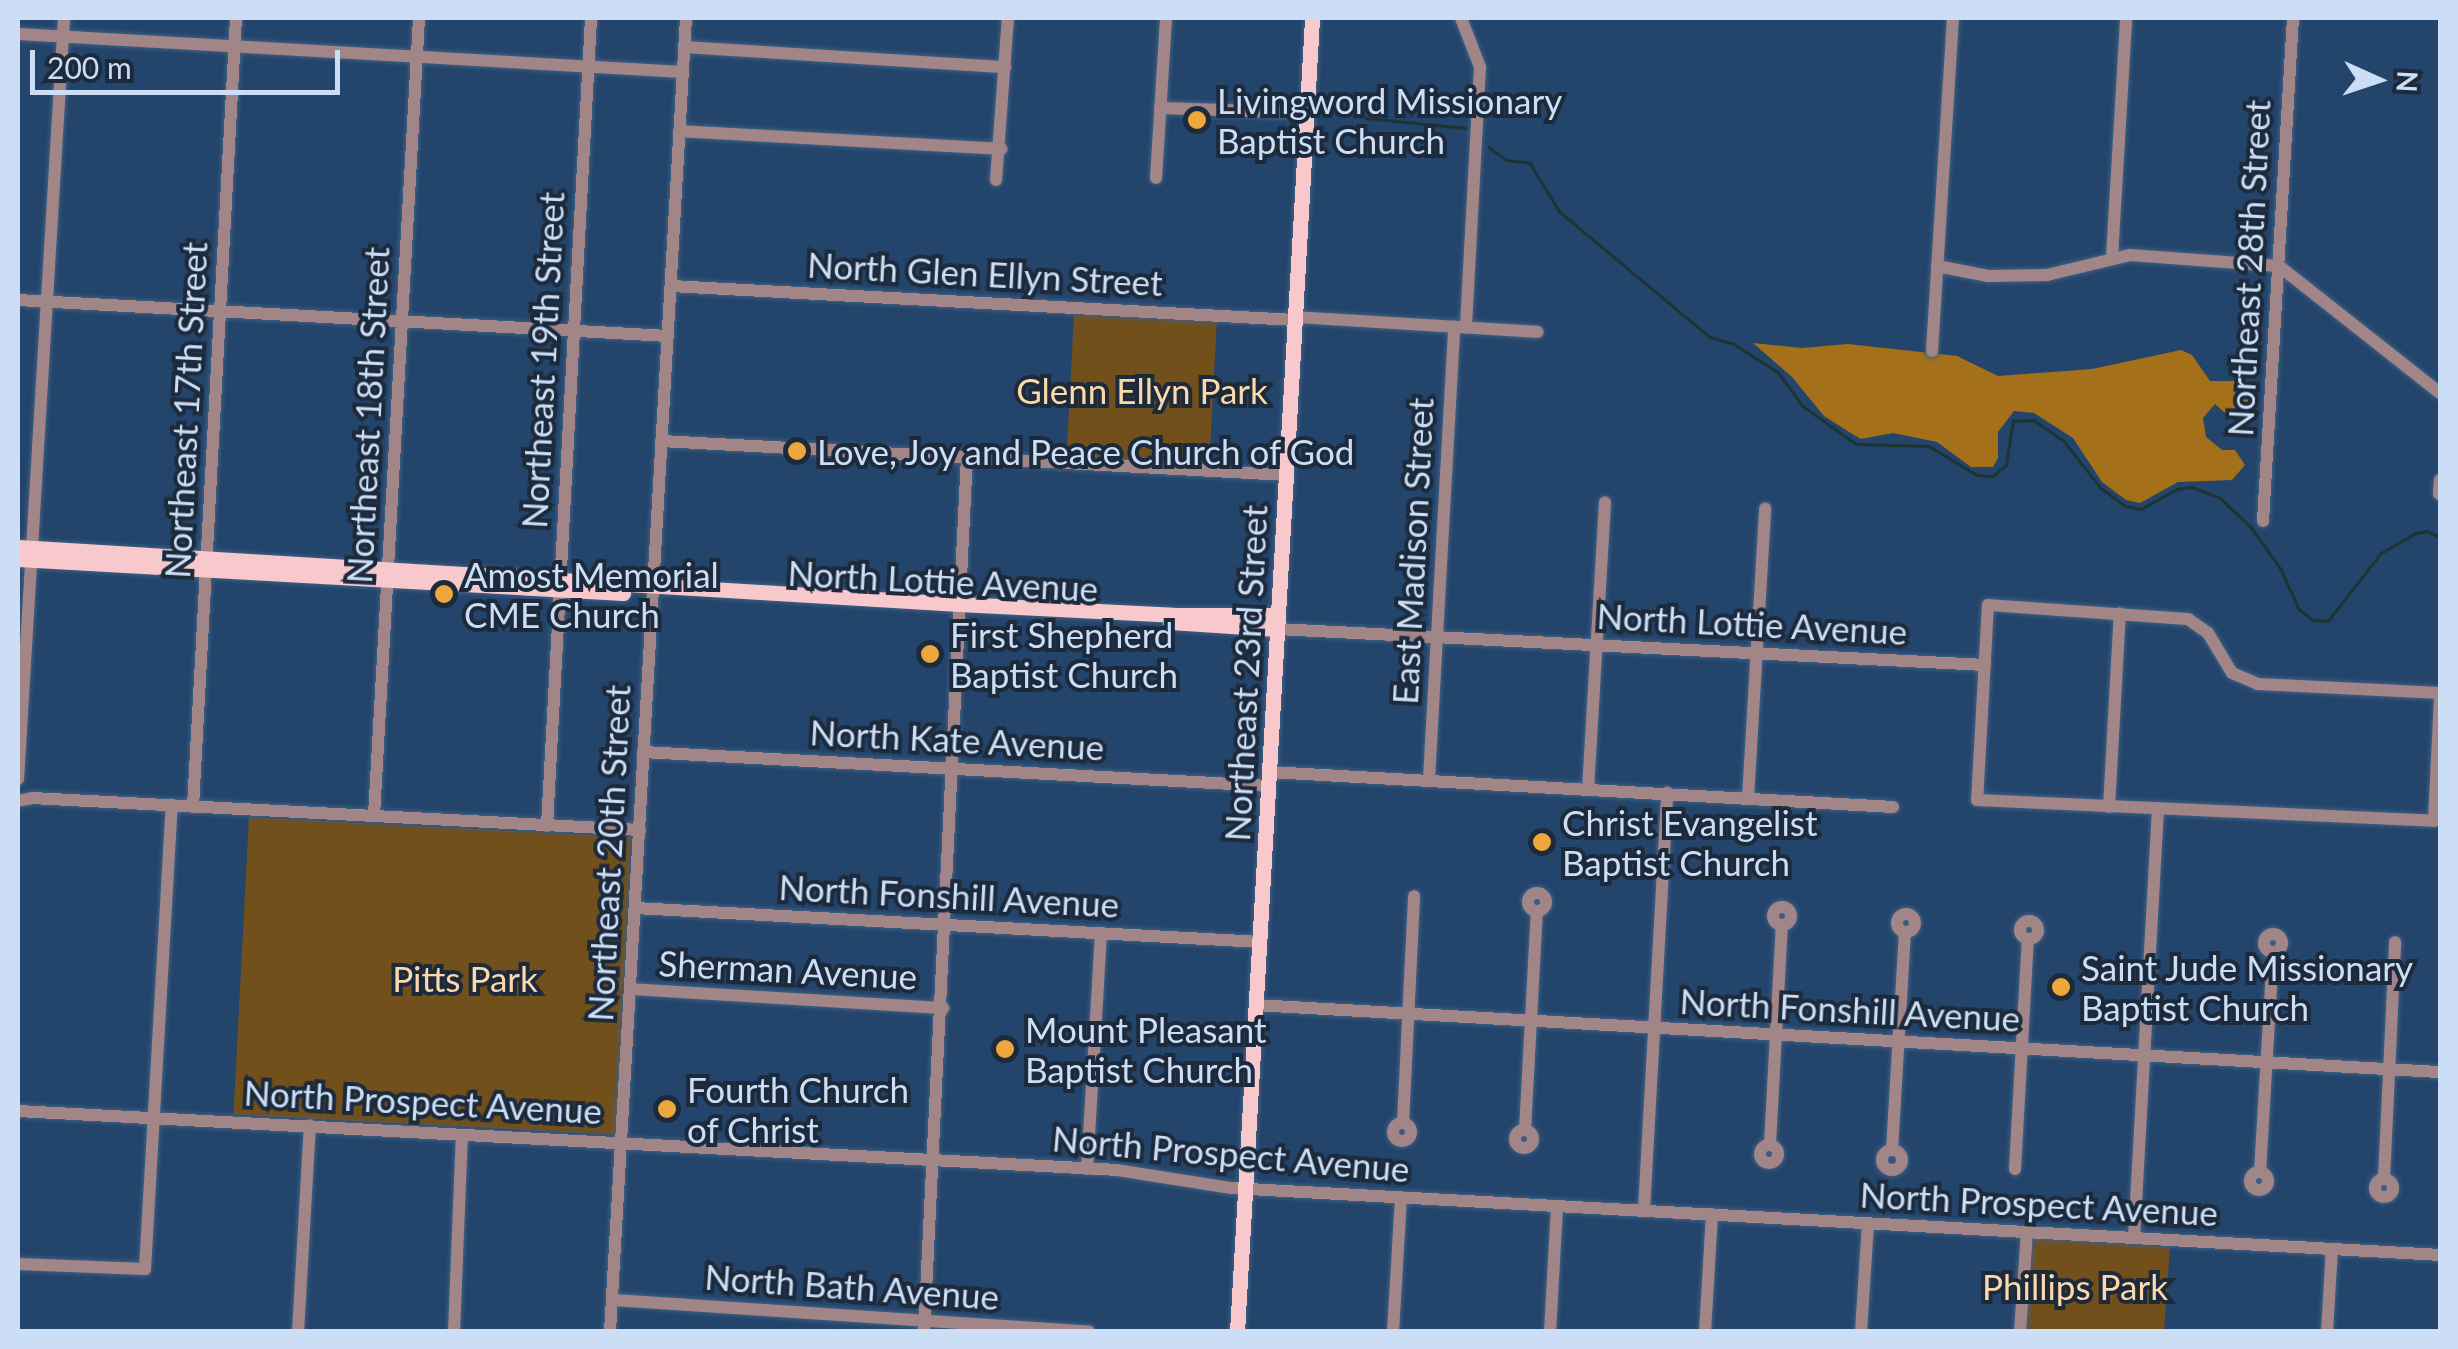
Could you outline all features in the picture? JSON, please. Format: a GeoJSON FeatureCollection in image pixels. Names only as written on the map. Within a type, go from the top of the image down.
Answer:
{"type":"FeatureCollection","features":[{"type":"Feature","properties":{"kind":"main road","name":"Northeast 23rd Street"},"geometry":{"type":"LineString","coordinates":[[1238,1332],[1312,18]]}},
{"type":"Feature","properties":{"kind":"main road","name":"North Lottie Avenue"},"geometry":{"type":"LineString","coordinates":[[25,554],[959,608],[1277,622]]}},
{"type":"Feature","properties":{"kind":"street"},"geometry":{"type":"LineString","coordinates":[[18,780],[25,554],[64,18]]}},
{"type":"Feature","properties":{"kind":"street","name":"Northeast 17th Street"},"geometry":{"type":"LineString","coordinates":[[192,807],[236,18]]}},
{"type":"Feature","properties":{"kind":"street","name":"Northeast 18th Street"},"geometry":{"type":"LineString","coordinates":[[374,816],[419,18]]}},
{"type":"Feature","properties":{"kind":"street","name":"Northeast 19th Street"},"geometry":{"type":"LineString","coordinates":[[547,826],[592,18]]}},
{"type":"Feature","properties":{"kind":"street","name":"Northeast 20th Street"},"geometry":{"type":"LineString","coordinates":[[610,1332],[686,18]]}},
{"type":"Feature","properties":{"kind":"street"},"geometry":{"type":"LineString","coordinates":[[996,180],[1002,149],[1008,18]]}},
{"type":"Feature","properties":{"kind":"street"},"geometry":{"type":"LineString","coordinates":[[1156,178],[1166,18]]}},
{"type":"Feature","properties":{"kind":"street","name":"East Madison Street"},"geometry":{"type":"LineString","coordinates":[[1429,779],[1480,67],[1461,18]]}},
{"type":"Feature","properties":{"kind":"street"},"geometry":{"type":"LineString","coordinates":[[1932,351],[1953,18]]}},
{"type":"Feature","properties":{"kind":"street"},"geometry":{"type":"LineString","coordinates":[[2112,257],[2126,18]]}},
{"type":"Feature","properties":{"kind":"street","name":"Northeast 28th Street"},"geometry":{"type":"LineString","coordinates":[[2263,521],[2293,18]]}},
{"type":"Feature","properties":{"kind":"street"},"geometry":{"type":"LineString","coordinates":[[18,34],[682,72]]}},
{"type":"Feature","properties":{"kind":"street"},"geometry":{"type":"LineString","coordinates":[[684,47],[1004,67]]}},
{"type":"Feature","properties":{"kind":"street"},"geometry":{"type":"LineString","coordinates":[[1160,108],[1307,113]]}},
{"type":"Feature","properties":{"kind":"street"},"geometry":{"type":"LineString","coordinates":[[679,132],[1002,149]]}},
{"type":"Feature","properties":{"kind":"street"},"geometry":{"type":"LineString","coordinates":[[1937,266],[1988,276],[2046,275],[2084,268],[2112,257],[2141,255],[2279,266],[2440,394]]}},
{"type":"Feature","properties":{"kind":"street","name":"North Glen Ellyn Street"},"geometry":{"type":"LineString","coordinates":[[671,286],[1538,332]]}},
{"type":"Feature","properties":{"kind":"street"},"geometry":{"type":"LineString","coordinates":[[18,300],[668,336]]}},
{"type":"Feature","properties":{"kind":"street"},"geometry":{"type":"LineString","coordinates":[[662,441],[1286,475]]}},
{"type":"Feature","properties":{"kind":"street"},"geometry":{"type":"LineString","coordinates":[[924,1326],[968,457]]}},
{"type":"Feature","properties":{"kind":"street"},"geometry":{"type":"LineString","coordinates":[[2440,480],[2440,494]]}},
{"type":"Feature","properties":{"kind":"street"},"geometry":{"type":"LineString","coordinates":[[1588,789],[1605,503]]}},
{"type":"Feature","properties":{"kind":"street"},"geometry":{"type":"LineString","coordinates":[[1748,798],[1765,508]]}},
{"type":"Feature","properties":{"kind":"street"},"geometry":{"type":"LineString","coordinates":[[1988,605],[2120,613],[2174,616],[2201,625],[2224,665],[2247,682],[2440,695],[2434,821],[1977,800],[1988,605]]}},
{"type":"Feature","properties":{"kind":"street"},"geometry":{"type":"LineString","coordinates":[[2110,807],[2120,613]]}},
{"type":"Feature","properties":{"kind":"street","name":"North Lottie Avenue"},"geometry":{"type":"LineString","coordinates":[[1277,622],[1437,636],[1985,666]]}},
{"type":"Feature","properties":{"kind":"street","name":"North Kate Avenue"},"geometry":{"type":"LineString","coordinates":[[643,752],[950,769],[1269,779],[1429,779],[1894,807]]}},
{"type":"Feature","properties":{"kind":"street"},"geometry":{"type":"LineString","coordinates":[[1644,1210],[1666,794]]}},
{"type":"Feature","properties":{"kind":"street"},"geometry":{"type":"LineString","coordinates":[[18,801],[32,798],[640,830]]}},
{"type":"Feature","properties":{"kind":"street"},"geometry":{"type":"LineString","coordinates":[[18,1264],[145,1269],[172,806]]}},
{"type":"Feature","properties":{"kind":"street"},"geometry":{"type":"LineString","coordinates":[[2134,1238],[2158,811]]}},
{"type":"Feature","properties":{"kind":"street"},"geometry":{"type":"LineString","coordinates":[[1403,1123],[1414,896]]}},
{"type":"Feature","properties":{"kind":"street","name":"North Fonshill Avenue"},"geometry":{"type":"LineString","coordinates":[[634,908],[1260,942]]}},
{"type":"Feature","properties":{"kind":"street"},"geometry":{"type":"LineString","coordinates":[[1525,1130],[1537,911]]}},
{"type":"Feature","properties":{"kind":"street"},"geometry":{"type":"LineString","coordinates":[[1770,1144],[1782,924]]}},
{"type":"Feature","properties":{"kind":"street"},"geometry":{"type":"LineString","coordinates":[[1892,1150],[1905,932]]}},
{"type":"Feature","properties":{"kind":"street"},"geometry":{"type":"LineString","coordinates":[[1087,1169],[1101,933]]}},
{"type":"Feature","properties":{"kind":"street"},"geometry":{"type":"LineString","coordinates":[[2015,1169],[2028,939]]}},
{"type":"Feature","properties":{"kind":"street"},"geometry":{"type":"LineString","coordinates":[[2384,1179],[2396,942]]}},
{"type":"Feature","properties":{"kind":"street"},"geometry":{"type":"LineString","coordinates":[[2260,1172],[2273,952]]}},
{"type":"Feature","properties":{"kind":"street","name":"Sherman Avenue"},"geometry":{"type":"LineString","coordinates":[[630,990],[943,1008]]}},
{"type":"Feature","properties":{"kind":"street","name":"North Fonshill Avenue"},"geometry":{"type":"LineString","coordinates":[[1255,1005],[2440,1072]]}},
{"type":"Feature","properties":{"kind":"street","name":"North Prospect Avenue"},"geometry":{"type":"LineString","coordinates":[[18,1111],[1144,1172],[1245,1188],[2440,1255]]}},
{"type":"Feature","properties":{"kind":"street"},"geometry":{"type":"LineString","coordinates":[[298,1332],[310,1126]]}},
{"type":"Feature","properties":{"kind":"street"},"geometry":{"type":"LineString","coordinates":[[454,1332],[462,1135]]}},
{"type":"Feature","properties":{"kind":"street"},"geometry":{"type":"LineString","coordinates":[[1393,1332],[1401,1197]]}},
{"type":"Feature","properties":{"kind":"street"},"geometry":{"type":"LineString","coordinates":[[1550,1332],[1557,1206]]}},
{"type":"Feature","properties":{"kind":"street"},"geometry":{"type":"LineString","coordinates":[[1706,1332],[1712,1214]]}},
{"type":"Feature","properties":{"kind":"street"},"geometry":{"type":"LineString","coordinates":[[1861,1332],[1868,1224]]}},
{"type":"Feature","properties":{"kind":"street"},"geometry":{"type":"LineString","coordinates":[[2020,1332],[2026,1232]]}},
{"type":"Feature","properties":{"kind":"street"},"geometry":{"type":"LineString","coordinates":[[2328,1332],[2332,1249]]}},
{"type":"Feature","properties":{"kind":"street","name":"North Bath Avenue"},"geometry":{"type":"LineString","coordinates":[[612,1300],[924,1326],[1089,1332]]}},
{"type":"Feature","properties":{"kind":"green space","name":"Glenn Ellyn Park"},"geometry":{"type":"Polygon","coordinates":[[[1074,314],[1217,321],[1209,465],[1066,458],[1074,314]]]}},
{"type":"Feature","properties":{"kind":"green space","name":"Pitts Park"},"geometry":{"type":"Polygon","coordinates":[[[249,817],[631,837],[616,1135],[233,1115],[249,817]]]}},
{"type":"Feature","properties":{"kind":"green space","name":"Phillips Park"},"geometry":{"type":"Polygon","coordinates":[[[2037,1238],[2170,1247],[2164,1331],[2026,1332],[2032,1244],[2037,1238]]]}},
{"type":"Feature","properties":{"kind":"shaded area"},"geometry":{"type":"Polygon","coordinates":[[[1753,343],[1802,348],[1848,344],[1957,356],[1998,376],[2092,369],[2181,350],[2192,355],[2210,381],[2249,381],[2248,402],[2225,413],[2215,404],[2203,418],[2206,437],[2222,450],[2235,450],[2245,465],[2232,480],[2178,482],[2140,503],[2126,500],[2102,482],[2073,438],[2034,413],[2014,411],[1998,432],[1998,458],[1993,467],[1971,467],[1937,442],[1893,433],[1861,439],[1824,416],[1792,377],[1753,343]]]}},
{"type":"Feature","properties":{"kind":"waterway"},"geometry":{"type":"LineString","coordinates":[[1366,118],[1466,128]]}},
{"type":"Feature","properties":{"kind":"waterway"},"geometry":{"type":"LineString","coordinates":[[1489,147],[1507,160],[1530,163],[1560,212],[1710,337],[1734,344],[1778,372],[1803,406],[1856,444],[1929,446],[1977,475],[1993,476],[2006,465],[2013,421],[2034,420],[2063,440],[2101,488],[2126,506],[2141,509],[2177,489],[2192,487],[2220,498],[2251,527],[2281,569],[2299,609],[2313,620],[2328,621],[2381,553],[2416,533],[2427,531],[2440,537]]}},
{"type":"Feature","properties":{"kind":"place","name":"Livingword Missionary Baptist Church"},"geometry":{"type":"Point","coordinates":[1197,120]}},
{"type":"Feature","properties":{"kind":"place","name":"Love, Joy and Peace Church of God"},"geometry":{"type":"Point","coordinates":[797,451]}},
{"type":"Feature","properties":{"kind":"place","name":"Amost Memorial CME Church"},"geometry":{"type":"Point","coordinates":[444,594]}},
{"type":"Feature","properties":{"kind":"place","name":"First Shepherd Baptist Church"},"geometry":{"type":"Point","coordinates":[930,654]}},
{"type":"Feature","properties":{"kind":"place","name":"Christ Evangelist Baptist Church"},"geometry":{"type":"Point","coordinates":[1542,842]}},
{"type":"Feature","properties":{"kind":"place","name":"Saint Jude Missionary Baptist Church"},"geometry":{"type":"Point","coordinates":[2061,987]}},
{"type":"Feature","properties":{"kind":"place","name":"Mount Pleasant Baptist Church"},"geometry":{"type":"Point","coordinates":[1005,1049]}},
{"type":"Feature","properties":{"kind":"place","name":"Fourth Church of Christ"},"geometry":{"type":"Point","coordinates":[667,1109]}}]}
